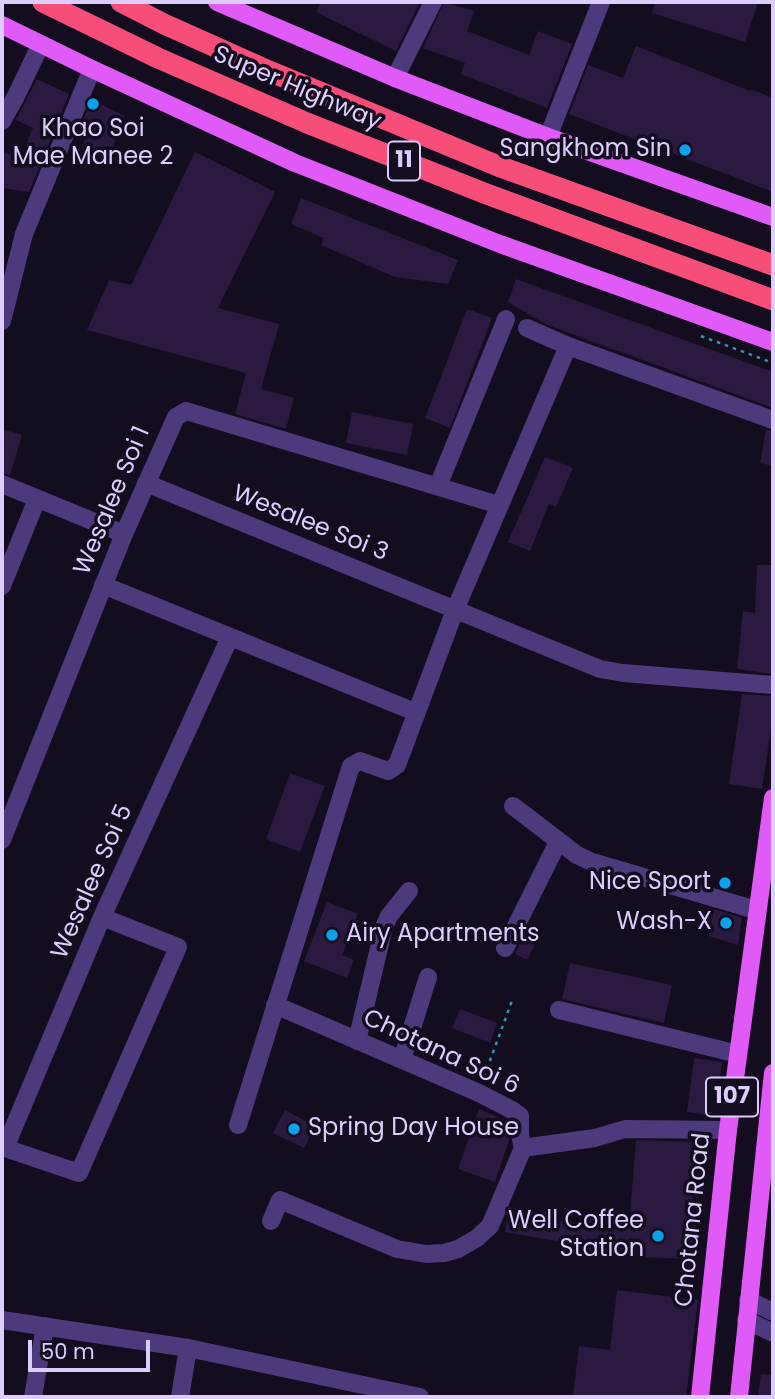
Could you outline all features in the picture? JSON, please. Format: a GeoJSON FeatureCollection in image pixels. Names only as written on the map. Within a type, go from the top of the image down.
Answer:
{"type":"FeatureCollection","features":[{"type":"Feature","properties":{"kind":"highway","name":"Super Highway"},"geometry":{"type":"LineString","coordinates":[[43,2],[159,58],[307,123],[484,193],[773,300]]}},
{"type":"Feature","properties":{"kind":"highway","name":"Super Highway"},"geometry":{"type":"LineString","coordinates":[[121,2],[269,71],[486,161],[773,265]]}},
{"type":"Feature","properties":{"kind":"main road"},"geometry":{"type":"LineString","coordinates":[[217,2],[395,78],[548,137],[773,217]]}},
{"type":"Feature","properties":{"kind":"main road"},"geometry":{"type":"LineString","coordinates":[[2,25],[295,163],[500,244],[773,342]]}},
{"type":"Feature","properties":{"kind":"main road","name":"Chotana Road"},"geometry":{"type":"LineString","coordinates":[[700,1397],[728,1130],[773,798]]}},
{"type":"Feature","properties":{"kind":"main road","name":"107"},"geometry":{"type":"LineString","coordinates":[[739,1397],[748,1300],[767,1189],[773,1073]]}},
{"type":"Feature","properties":{"kind":"street"},"geometry":{"type":"LineString","coordinates":[[395,78],[433,2]]}},
{"type":"Feature","properties":{"kind":"street"},"geometry":{"type":"LineString","coordinates":[[548,137],[601,2]]}},
{"type":"Feature","properties":{"kind":"street"},"geometry":{"type":"LineString","coordinates":[[2,121],[41,44]]}},
{"type":"Feature","properties":{"kind":"street"},"geometry":{"type":"LineString","coordinates":[[2,321],[24,234],[92,69]]}},
{"type":"Feature","properties":{"kind":"street"},"geometry":{"type":"LineString","coordinates":[[438,486],[506,319]]}},
{"type":"Feature","properties":{"kind":"street"},"geometry":{"type":"LineString","coordinates":[[527,328],[568,346],[773,420]]}},
{"type":"Feature","properties":{"kind":"street"},"geometry":{"type":"LineString","coordinates":[[238,1125],[351,766],[359,761],[388,771],[397,765],[455,610],[568,346]]}},
{"type":"Feature","properties":{"kind":"street","name":"Wesalee Soi 1"},"geometry":{"type":"LineString","coordinates":[[2,840],[103,585],[176,417],[186,411],[499,505]]}},
{"type":"Feature","properties":{"kind":"street","name":"Wesalee Soi 3"},"geometry":{"type":"LineString","coordinates":[[146,483],[600,669],[773,685]]}},
{"type":"Feature","properties":{"kind":"street"},"geometry":{"type":"LineString","coordinates":[[2,484],[124,534]]}},
{"type":"Feature","properties":{"kind":"street"},"geometry":{"type":"LineString","coordinates":[[2,586],[37,499]]}},
{"type":"Feature","properties":{"kind":"street"},"geometry":{"type":"LineString","coordinates":[[103,585],[415,712]]}},
{"type":"Feature","properties":{"kind":"street","name":"Wesalee Soi 5"},"geometry":{"type":"LineString","coordinates":[[3,1148],[102,917],[230,637]]}},
{"type":"Feature","properties":{"kind":"street"},"geometry":{"type":"LineString","coordinates":[[513,806],[558,842],[592,862],[757,910]]}},
{"type":"Feature","properties":{"kind":"street"},"geometry":{"type":"LineString","coordinates":[[505,948],[558,842]]}},
{"type":"Feature","properties":{"kind":"street"},"geometry":{"type":"LineString","coordinates":[[357,1041],[384,927],[389,916],[409,891]]}},
{"type":"Feature","properties":{"kind":"street"},"geometry":{"type":"LineString","coordinates":[[3,1148],[79,1173],[178,947],[102,917]]}},
{"type":"Feature","properties":{"kind":"street"},"geometry":{"type":"LineString","coordinates":[[402,1060],[428,977]]}},
{"type":"Feature","properties":{"kind":"street","name":"Chotana Soi 6"},"geometry":{"type":"LineString","coordinates":[[275,1005],[479,1093],[512,1110],[520,1116],[523,1148]]}},
{"type":"Feature","properties":{"kind":"street"},"geometry":{"type":"LineString","coordinates":[[559,1010],[738,1054]]}},
{"type":"Feature","properties":{"kind":"street"},"geometry":{"type":"LineString","coordinates":[[271,1221],[280,1200],[397,1249],[426,1254],[444,1253],[458,1249],[477,1238],[490,1226],[523,1148],[595,1138],[625,1129],[728,1130]]}},
{"type":"Feature","properties":{"kind":"street"},"geometry":{"type":"LineString","coordinates":[[748,1300],[773,1312]]}},
{"type":"Feature","properties":{"kind":"street"},"geometry":{"type":"LineString","coordinates":[[2,1320],[188,1348],[420,1397]]}},
{"type":"Feature","properties":{"kind":"street"},"geometry":{"type":"LineString","coordinates":[[746,1320],[773,1333]]}},
{"type":"Feature","properties":{"kind":"street"},"geometry":{"type":"LineString","coordinates":[[33,1397],[45,1326]]}},
{"type":"Feature","properties":{"kind":"street"},"geometry":{"type":"LineString","coordinates":[[180,1397],[188,1348]]}},
{"type":"Feature","properties":{"kind":"path"},"geometry":{"type":"LineString","coordinates":[[479,1093],[513,998]]}},
{"type":"Feature","properties":{"kind":"building"},"geometry":{"type":"Polygon","coordinates":[[[321,2],[420,2],[396,51],[316,12],[321,2]]]}},
{"type":"Feature","properties":{"kind":"building"},"geometry":{"type":"Polygon","coordinates":[[[444,2],[474,11],[467,31],[529,55],[538,31],[572,44],[547,108],[461,74],[465,63],[423,48],[444,2]]]}},
{"type":"Feature","properties":{"kind":"building"},"geometry":{"type":"Polygon","coordinates":[[[655,2],[758,2],[745,42],[652,13],[655,2]]]}},
{"type":"Feature","properties":{"kind":"building"},"geometry":{"type":"Polygon","coordinates":[[[636,46],[773,98],[773,192],[569,114],[588,65],[623,78],[636,46]]]}},
{"type":"Feature","properties":{"kind":"building"},"geometry":{"type":"Polygon","coordinates":[[[37,79],[69,94],[29,192],[2,188],[2,153],[21,156],[33,128],[16,120],[37,79]]]}},
{"type":"Feature","properties":{"kind":"building"},"geometry":{"type":"Polygon","coordinates":[[[92,100],[125,116],[109,156],[97,150],[95,154],[82,149],[89,128],[81,124],[92,100]]]}},
{"type":"Feature","properties":{"kind":"building"},"geometry":{"type":"Polygon","coordinates":[[[195,152],[275,192],[218,308],[279,324],[261,389],[294,398],[286,429],[235,414],[246,373],[87,330],[109,280],[131,285],[195,152]]]}},
{"type":"Feature","properties":{"kind":"building"},"geometry":{"type":"Polygon","coordinates":[[[301,198],[458,260],[448,284],[395,277],[321,245],[324,238],[291,224],[301,198]]]}},
{"type":"Feature","properties":{"kind":"building"},"geometry":{"type":"Polygon","coordinates":[[[516,279],[773,372],[773,408],[545,324],[508,302],[516,279]]]}},
{"type":"Feature","properties":{"kind":"building"},"geometry":{"type":"Polygon","coordinates":[[[467,309],[492,318],[450,428],[425,418],[467,309]]]}},
{"type":"Feature","properties":{"kind":"building"},"geometry":{"type":"Polygon","coordinates":[[[352,412],[413,424],[407,455],[346,443],[352,412]]]}},
{"type":"Feature","properties":{"kind":"building"},"geometry":{"type":"Polygon","coordinates":[[[2,429],[22,435],[10,475],[2,473],[2,429]]]}},
{"type":"Feature","properties":{"kind":"building"},"geometry":{"type":"Polygon","coordinates":[[[766,430],[773,431],[773,466],[760,463],[766,430]]]}},
{"type":"Feature","properties":{"kind":"building"},"geometry":{"type":"Polygon","coordinates":[[[545,457],[573,468],[556,507],[549,504],[530,551],[508,542],[545,457]]]}},
{"type":"Feature","properties":{"kind":"building"},"geometry":{"type":"Polygon","coordinates":[[[757,565],[773,565],[773,674],[737,669],[743,611],[755,613],[757,565]]]}},
{"type":"Feature","properties":{"kind":"building"},"geometry":{"type":"Polygon","coordinates":[[[742,694],[773,696],[773,714],[762,789],[729,784],[742,694]]]}},
{"type":"Feature","properties":{"kind":"building"},"geometry":{"type":"Polygon","coordinates":[[[290,773],[325,786],[300,852],[266,839],[290,773]]]}},
{"type":"Feature","properties":{"kind":"building","name":"Airy Apartments"},"geometry":{"type":"Polygon","coordinates":[[[327,902],[358,914],[342,955],[354,960],[347,978],[304,961],[327,902]]]}},
{"type":"Feature","properties":{"kind":"building","name":"Wash-X"},"geometry":{"type":"Polygon","coordinates":[[[714,909],[742,918],[738,945],[709,936],[714,909]]]}},
{"type":"Feature","properties":{"kind":"building"},"geometry":{"type":"Polygon","coordinates":[[[524,936],[536,942],[527,960],[515,954],[524,936]]]}},
{"type":"Feature","properties":{"kind":"building"},"geometry":{"type":"Polygon","coordinates":[[[570,963],[672,985],[664,1023],[562,999],[570,963]]]}},
{"type":"Feature","properties":{"kind":"building"},"geometry":{"type":"Polygon","coordinates":[[[460,1009],[497,1023],[490,1043],[452,1028],[460,1009]]]}},
{"type":"Feature","properties":{"kind":"building"},"geometry":{"type":"Polygon","coordinates":[[[694,1058],[722,1062],[716,1116],[687,1112],[694,1058]]]}},
{"type":"Feature","properties":{"kind":"building"},"geometry":{"type":"Polygon","coordinates":[[[479,1109],[509,1122],[509,1140],[495,1182],[458,1169],[479,1109]]]}},
{"type":"Feature","properties":{"kind":"building","name":"Spring Day House"},"geometry":{"type":"Polygon","coordinates":[[[285,1110],[315,1126],[304,1148],[273,1133],[285,1110]]]}},
{"type":"Feature","properties":{"kind":"building"},"geometry":{"type":"Polygon","coordinates":[[[636,1140],[697,1142],[691,1216],[696,1216],[695,1259],[573,1255],[573,1244],[505,1232],[509,1211],[582,1225],[585,1213],[630,1214],[636,1140]]]}},
{"type":"Feature","properties":{"kind":"building"},"geometry":{"type":"Polygon","coordinates":[[[617,1290],[698,1300],[686,1397],[573,1397],[579,1346],[610,1350],[617,1290]]]}},
{"type":"Feature","properties":{"kind":"building"},"geometry":{"type":"Polygon","coordinates":[[[761,1374],[773,1375],[773,1397],[758,1397],[761,1374]]]}},
{"type":"Feature","properties":{"kind":"place","name":"Khao Soi Mae Manee 2"},"geometry":{"type":"Point","coordinates":[93,104]}},
{"type":"Feature","properties":{"kind":"place","name":"Sangkhom Sin"},"geometry":{"type":"Point","coordinates":[685,150]}},
{"type":"Feature","properties":{"kind":"place","name":"Nice Sport"},"geometry":{"type":"Point","coordinates":[725,883]}},
{"type":"Feature","properties":{"kind":"place","name":"Wash-X"},"geometry":{"type":"Point","coordinates":[726,923]}},
{"type":"Feature","properties":{"kind":"place","name":"Airy Apartments"},"geometry":{"type":"Point","coordinates":[332,935]}},
{"type":"Feature","properties":{"kind":"place","name":"Spring Day House"},"geometry":{"type":"Point","coordinates":[294,1129]}},
{"type":"Feature","properties":{"kind":"place","name":"Well Coffee Station"},"geometry":{"type":"Point","coordinates":[658,1236]}}]}
